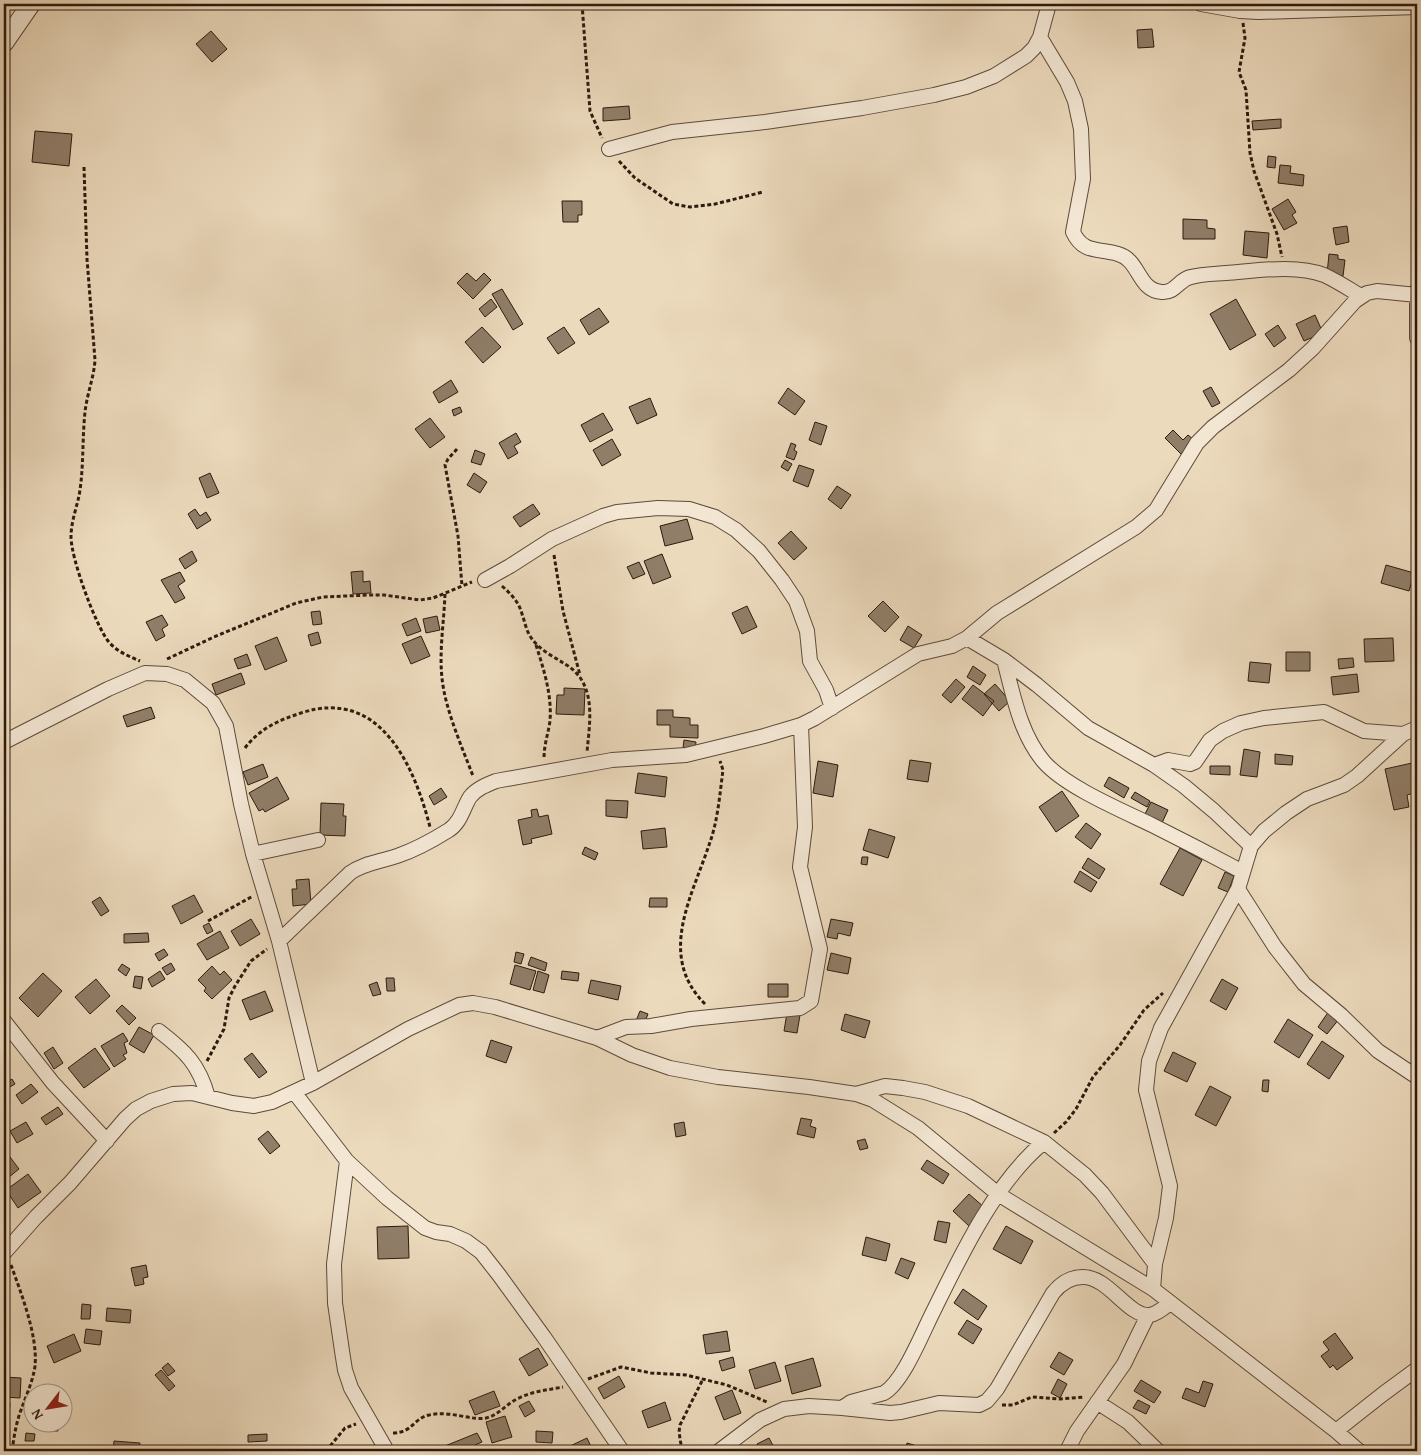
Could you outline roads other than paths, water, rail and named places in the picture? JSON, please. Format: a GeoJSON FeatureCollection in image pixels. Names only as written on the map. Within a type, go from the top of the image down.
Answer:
{"type":"FeatureCollection","features":[{"type":"Feature","properties":{"kind":"street"},"geometry":{"type":"LineString","coordinates":[[4,42],[32,4]]}},
{"type":"Feature","properties":{"kind":"street"},"geometry":{"type":"LineString","coordinates":[[609,149],[672,132],[765,122],[862,108],[934,95],[966,87],[994,76],[1026,56],[1034,48],[1040,37],[1050,4]]}},
{"type":"Feature","properties":{"kind":"street"},"geometry":{"type":"LineString","coordinates":[[1201,4],[1240,11],[1319,11],[1417,7]]}},
{"type":"Feature","properties":{"kind":"street"},"geometry":{"type":"LineString","coordinates":[[1040,37],[1067,82],[1075,101],[1081,129],[1083,179],[1073,232],[1081,245],[1124,256],[1132,263],[1147,287],[1161,292],[1172,291],[1184,280],[1194,276],[1254,270],[1284,270],[1306,271],[1323,275],[1361,296]]}},
{"type":"Feature","properties":{"kind":"street"},"geometry":{"type":"LineString","coordinates":[[1417,290],[1417,338]]}},
{"type":"Feature","properties":{"kind":"street"},"geometry":{"type":"LineString","coordinates":[[279,941],[350,873],[360,866],[397,856],[434,839],[452,828],[470,796],[480,788],[496,781],[586,764],[686,754],[717,748],[801,725],[832,708],[918,654],[952,646],[967,638],[997,613],[1136,528],[1156,510],[1197,443],[1213,427],[1295,365],[1361,296],[1377,291],[1417,295]]}},
{"type":"Feature","properties":{"kind":"street"},"geometry":{"type":"LineString","coordinates":[[485,580],[552,539],[603,516],[631,510],[658,508],[689,509],[715,517],[736,530],[759,551],[796,601],[807,631],[810,661],[826,690],[832,708]]}},
{"type":"Feature","properties":{"kind":"street"},"geometry":{"type":"LineString","coordinates":[[967,638],[1004,660],[1088,728],[1154,765],[1214,810],[1251,846]]}},
{"type":"Feature","properties":{"kind":"street"},"geometry":{"type":"LineString","coordinates":[[1004,660],[1023,725],[1035,749],[1055,772],[1115,807],[1243,872]]}},
{"type":"Feature","properties":{"kind":"street"},"geometry":{"type":"LineString","coordinates":[[4,742],[149,670],[185,680],[213,703],[226,726],[254,854],[279,941],[313,1083]]}},
{"type":"Feature","properties":{"kind":"street"},"geometry":{"type":"LineString","coordinates":[[1154,765],[1168,760],[1190,764],[1195,762],[1210,740],[1223,731],[1241,723],[1264,718],[1324,712],[1364,731],[1403,734]]}},
{"type":"Feature","properties":{"kind":"street"},"geometry":{"type":"LineString","coordinates":[[597,1038],[626,1027],[651,1026],[690,1019],[800,1008],[808,1004],[812,998],[820,949],[800,867],[805,826],[801,725]]}},
{"type":"Feature","properties":{"kind":"street"},"geometry":{"type":"LineString","coordinates":[[1153,1289],[1155,1264],[1167,1211],[1170,1186],[1146,1090],[1149,1061],[1161,1028],[1238,889],[1251,846],[1264,831],[1286,813],[1307,799],[1344,785],[1357,776],[1403,734],[1417,728]]}},
{"type":"Feature","properties":{"kind":"street"},"geometry":{"type":"LineString","coordinates":[[254,854],[318,840]]}},
{"type":"Feature","properties":{"kind":"street"},"geometry":{"type":"LineString","coordinates":[[1238,889],[1275,947],[1304,984],[1342,1015],[1378,1051],[1417,1077]]}},
{"type":"Feature","properties":{"kind":"street"},"geometry":{"type":"LineString","coordinates":[[5,1251],[136,1109],[151,1101],[173,1094],[192,1093],[232,1103],[254,1106],[272,1102],[313,1083],[408,1029],[450,1009],[473,1003],[495,1007],[597,1038],[654,1063],[686,1072],[856,1094],[884,1105],[918,1128],[998,1194],[1153,1289],[1336,1431],[1359,1451]]}},
{"type":"Feature","properties":{"kind":"street"},"geometry":{"type":"LineString","coordinates":[[4,1022],[53,1082],[107,1141]]}},
{"type":"Feature","properties":{"kind":"street"},"geometry":{"type":"LineString","coordinates":[[159,1031],[184,1051],[200,1073],[208,1097]]}},
{"type":"Feature","properties":{"kind":"street"},"geometry":{"type":"LineString","coordinates":[[856,1094],[885,1086],[926,1092],[968,1106],[1044,1142],[1085,1175],[1102,1193],[1155,1264]]}},
{"type":"Feature","properties":{"kind":"street"},"geometry":{"type":"LineString","coordinates":[[294,1092],[347,1161],[388,1198],[425,1228],[450,1234],[466,1241],[481,1252],[505,1283],[622,1451]]}},
{"type":"Feature","properties":{"kind":"street"},"geometry":{"type":"LineString","coordinates":[[842,1408],[850,1402],[884,1393],[903,1372],[960,1258],[998,1194],[1022,1162],[1044,1142]]}},
{"type":"Feature","properties":{"kind":"street"},"geometry":{"type":"LineString","coordinates":[[347,1161],[334,1264],[335,1303],[345,1370],[351,1388],[387,1451]]}},
{"type":"Feature","properties":{"kind":"street"},"geometry":{"type":"LineString","coordinates":[[720,1451],[760,1420],[784,1408],[809,1406],[901,1412],[939,1403],[979,1405],[992,1397],[1053,1293],[1067,1280],[1076,1277],[1087,1277],[1101,1282],[1135,1310],[1148,1315],[1156,1313],[1170,1303]]}},
{"type":"Feature","properties":{"kind":"street"},"geometry":{"type":"LineString","coordinates":[[1067,1451],[1077,1431],[1124,1364],[1148,1315]]}},
{"type":"Feature","properties":{"kind":"street"},"geometry":{"type":"LineString","coordinates":[[1336,1431],[1417,1369]]}},
{"type":"Feature","properties":{"kind":"street"},"geometry":{"type":"LineString","coordinates":[[1099,1399],[1128,1422],[1158,1451]]}}]}
